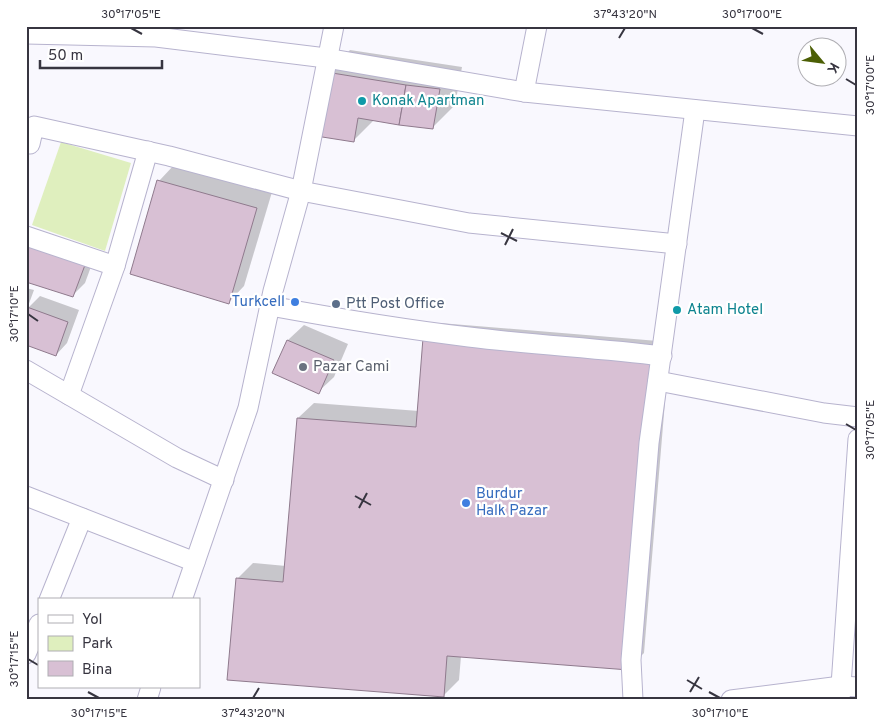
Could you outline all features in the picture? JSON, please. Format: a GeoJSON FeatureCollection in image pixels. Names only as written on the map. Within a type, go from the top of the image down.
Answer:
{"type":"FeatureCollection","features":[{"type":"Feature","properties":{"kind":"street"},"geometry":{"type":"LineString","coordinates":[[183,598],[248,408],[270,306],[301,191],[326,58],[334,26]]}},
{"type":"Feature","properties":{"kind":"street"},"geometry":{"type":"LineString","coordinates":[[524,92],[537,26]]}},
{"type":"Feature","properties":{"kind":"street"},"geometry":{"type":"LineString","coordinates":[[26,34],[157,32],[326,58],[524,92],[858,126]]}},
{"type":"Feature","properties":{"kind":"street"},"geometry":{"type":"LineString","coordinates":[[633,700],[632,640],[649,443],[695,110]]}},
{"type":"Feature","properties":{"kind":"street"},"geometry":{"type":"LineString","coordinates":[[27,147],[34,126],[148,152],[301,191],[469,223],[677,244]]}},
{"type":"Feature","properties":{"kind":"street"},"geometry":{"type":"LineString","coordinates":[[69,395],[115,266],[148,152]]}},
{"type":"Feature","properties":{"kind":"street"},"geometry":{"type":"LineString","coordinates":[[26,236],[115,266]]}},
{"type":"Feature","properties":{"kind":"street"},"geometry":{"type":"LineString","coordinates":[[270,306],[349,321],[470,338],[584,346],[662,356]]}},
{"type":"Feature","properties":{"kind":"street"},"geometry":{"type":"LineString","coordinates":[[26,370],[177,458],[224,480]]}},
{"type":"Feature","properties":{"kind":"street"},"geometry":{"type":"LineString","coordinates":[[658,381],[824,413],[858,416]]}},
{"type":"Feature","properties":{"kind":"street"},"geometry":{"type":"LineString","coordinates":[[731,700],[846,691],[858,439]]}},
{"type":"Feature","properties":{"kind":"street"},"geometry":{"type":"LineString","coordinates":[[26,496],[195,562]]}},
{"type":"Feature","properties":{"kind":"street"},"geometry":{"type":"LineString","coordinates":[[50,598],[82,518]]}},
{"type":"Feature","properties":{"kind":"street"},"geometry":{"type":"LineString","coordinates":[[26,654],[38,626]]}},
{"type":"Feature","properties":{"kind":"street"},"geometry":{"type":"LineString","coordinates":[[147,700],[151,688]]}},
{"type":"Feature","properties":{"kind":"green space"},"geometry":{"type":"Polygon","coordinates":[[[61,142],[131,163],[105,251],[32,225],[61,142]]]}},
{"type":"Feature","properties":{"kind":"building","name":"Konak Apartman"},"geometry":{"type":"Polygon","coordinates":[[[326,72],[406,85],[399,125],[358,118],[354,142],[316,136],[326,72]]]}},
{"type":"Feature","properties":{"kind":"building"},"geometry":{"type":"Polygon","coordinates":[[[406,85],[440,89],[433,129],[399,125],[406,85]]]}},
{"type":"Feature","properties":{"kind":"building"},"geometry":{"type":"Polygon","coordinates":[[[157,180],[257,208],[229,304],[130,274],[157,180]]]}},
{"type":"Feature","properties":{"kind":"building"},"geometry":{"type":"Polygon","coordinates":[[[26,245],[85,265],[73,297],[26,282],[26,245]]]}},
{"type":"Feature","properties":{"kind":"building"},"geometry":{"type":"Polygon","coordinates":[[[27,307],[68,322],[56,356],[26,345],[27,307]]]}},
{"type":"Feature","properties":{"kind":"building","name":"Burdur Halk Pazar"},"geometry":{"type":"Polygon","coordinates":[[[423,338],[655,357],[629,670],[447,656],[444,697],[227,680],[236,578],[283,582],[297,418],[416,427],[423,338]]]}},
{"type":"Feature","properties":{"kind":"building","name":"Pazar Cami"},"geometry":{"type":"Polygon","coordinates":[[[287,340],[334,360],[319,394],[272,373],[287,340]]]}},
{"type":"Feature","properties":{"kind":"place","name":"Konak Apartman"},"geometry":{"type":"Point","coordinates":[362,101]}},
{"type":"Feature","properties":{"kind":"place","name":"Turkcell"},"geometry":{"type":"Point","coordinates":[295,302]}},
{"type":"Feature","properties":{"kind":"place","name":"Ptt Post Office"},"geometry":{"type":"Point","coordinates":[336,304]}},
{"type":"Feature","properties":{"kind":"place","name":"Atam Hotel"},"geometry":{"type":"Point","coordinates":[677,310]}},
{"type":"Feature","properties":{"kind":"place","name":"Pazar Cami"},"geometry":{"type":"Point","coordinates":[303,367]}},
{"type":"Feature","properties":{"kind":"place","name":"Burdur Halk Pazar"},"geometry":{"type":"Point","coordinates":[466,503]}}]}
